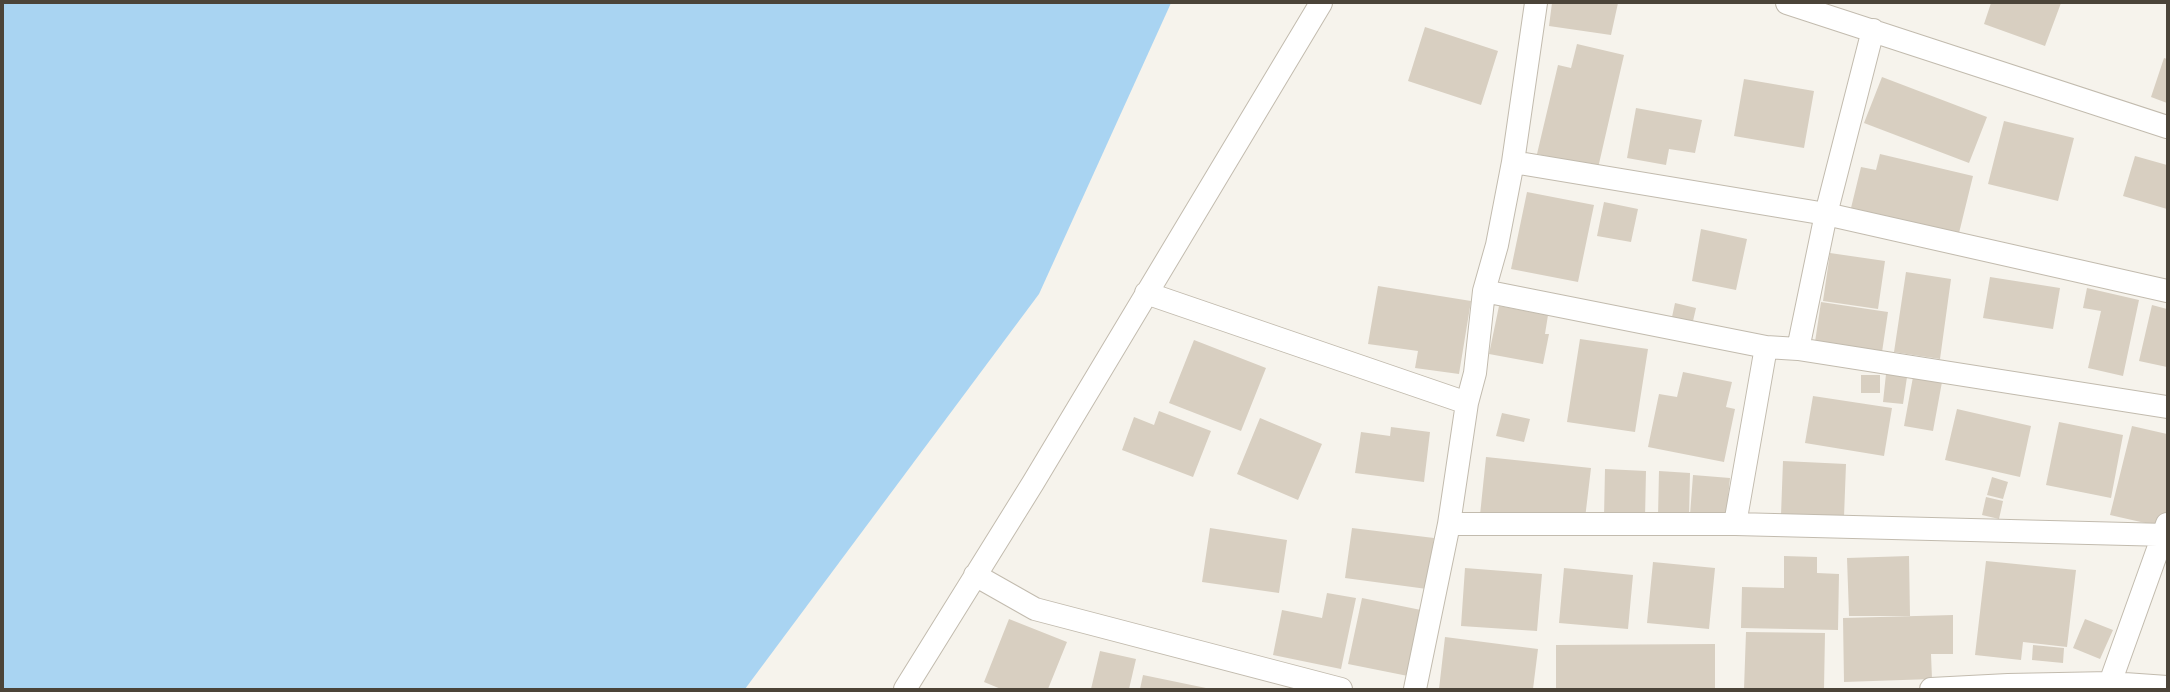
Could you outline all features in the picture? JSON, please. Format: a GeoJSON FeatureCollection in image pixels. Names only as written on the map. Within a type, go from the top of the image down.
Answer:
{"type":"FeatureCollection","features":[{"type":"Feature","properties":{"kind":"street"},"geometry":{"type":"LineString","coordinates":[[914,686],[975,576],[1321,3]]}},
{"type":"Feature","properties":{"kind":"street"},"geometry":{"type":"LineString","coordinates":[[1415,689],[1449,524],[1467,403],[1475,373],[1484,291],[1497,245],[1513,162],[1536,3]]}},
{"type":"Feature","properties":{"kind":"street"},"geometry":{"type":"LineString","coordinates":[[1787,3],[2167,127]]}},
{"type":"Feature","properties":{"kind":"street"},"geometry":{"type":"LineString","coordinates":[[1798,349],[1826,214],[1873,30]]}},
{"type":"Feature","properties":{"kind":"street"},"geometry":{"type":"LineString","coordinates":[[1513,162],[1826,214],[2167,291]]}},
{"type":"Feature","properties":{"kind":"street"},"geometry":{"type":"LineString","coordinates":[[1484,291],[1766,347],[1798,349],[2167,407]]}},
{"type":"Feature","properties":{"kind":"street"},"geometry":{"type":"LineString","coordinates":[[1146,294],[1467,403]]}},
{"type":"Feature","properties":{"kind":"street"},"geometry":{"type":"LineString","coordinates":[[1735,524],[1766,347]]}},
{"type":"Feature","properties":{"kind":"street"},"geometry":{"type":"LineString","coordinates":[[1449,524],[1735,524],[2166,531],[2110,686]]}},
{"type":"Feature","properties":{"kind":"street"},"geometry":{"type":"LineString","coordinates":[[975,576],[1035,609],[1342,689]]}},
{"type":"Feature","properties":{"kind":"street"},"geometry":{"type":"LineString","coordinates":[[1931,689],[2008,685],[2167,686]]}},
{"type":"Feature","properties":{"kind":"water"},"geometry":{"type":"Polygon","coordinates":[[[3,3],[1171,3],[1039,294],[745,689],[3,689],[3,3]]]}},
{"type":"Feature","properties":{"kind":"building"},"geometry":{"type":"Polygon","coordinates":[[[1552,3],[1618,3],[1611,35],[1549,26],[1552,3]]]}},
{"type":"Feature","properties":{"kind":"building"},"geometry":{"type":"Polygon","coordinates":[[[1991,3],[2061,3],[2045,46],[1984,24],[1991,3]]]}},
{"type":"Feature","properties":{"kind":"building"},"geometry":{"type":"Polygon","coordinates":[[[1425,27],[1498,51],[1481,105],[1408,81],[1425,27]]]}},
{"type":"Feature","properties":{"kind":"building"},"geometry":{"type":"Polygon","coordinates":[[[1577,44],[1624,55],[1598,168],[1537,154],[1558,65],[1571,68],[1577,44]]]}},
{"type":"Feature","properties":{"kind":"building"},"geometry":{"type":"Polygon","coordinates":[[[2164,58],[2167,59],[2167,103],[2151,97],[2164,58]]]}},
{"type":"Feature","properties":{"kind":"building"},"geometry":{"type":"Polygon","coordinates":[[[1882,77],[1987,117],[1969,163],[1864,123],[1882,77]]]}},
{"type":"Feature","properties":{"kind":"building"},"geometry":{"type":"Polygon","coordinates":[[[1744,79],[1814,91],[1804,148],[1734,136],[1744,79]]]}},
{"type":"Feature","properties":{"kind":"building"},"geometry":{"type":"Polygon","coordinates":[[[1636,108],[1702,120],[1695,153],[1669,149],[1666,165],[1627,158],[1636,108]]]}},
{"type":"Feature","properties":{"kind":"building"},"geometry":{"type":"Polygon","coordinates":[[[2004,121],[2074,138],[2058,201],[1988,184],[2004,121]]]}},
{"type":"Feature","properties":{"kind":"building"},"geometry":{"type":"Polygon","coordinates":[[[1880,154],[1973,176],[1959,233],[1851,208],[1861,167],[1876,170],[1880,154]]]}},
{"type":"Feature","properties":{"kind":"building"},"geometry":{"type":"Polygon","coordinates":[[[2135,156],[2167,165],[2167,209],[2123,196],[2135,156]]]}},
{"type":"Feature","properties":{"kind":"building"},"geometry":{"type":"Polygon","coordinates":[[[1527,192],[1594,205],[1578,282],[1511,269],[1527,192]]]}},
{"type":"Feature","properties":{"kind":"building"},"geometry":{"type":"Polygon","coordinates":[[[1604,202],[1638,209],[1631,242],[1597,236],[1604,202]]]}},
{"type":"Feature","properties":{"kind":"building"},"geometry":{"type":"Polygon","coordinates":[[[1701,229],[1747,239],[1736,290],[1692,281],[1701,229]]]}},
{"type":"Feature","properties":{"kind":"building"},"geometry":{"type":"Polygon","coordinates":[[[1830,253],[1885,261],[1878,309],[1823,301],[1830,253]]]}},
{"type":"Feature","properties":{"kind":"building"},"geometry":{"type":"Polygon","coordinates":[[[1906,272],[1951,279],[1940,359],[1894,352],[1906,272]]]}},
{"type":"Feature","properties":{"kind":"building"},"geometry":{"type":"Polygon","coordinates":[[[1990,277],[2060,288],[2053,329],[1983,318],[1990,277]]]}},
{"type":"Feature","properties":{"kind":"building"},"geometry":{"type":"Polygon","coordinates":[[[1378,286],[1471,301],[1459,374],[1415,368],[1418,351],[1368,344],[1378,286]]]}},
{"type":"Feature","properties":{"kind":"building"},"geometry":{"type":"Polygon","coordinates":[[[2087,288],[2139,300],[2123,376],[2088,368],[2101,311],[2083,308],[2087,288]]]}},
{"type":"Feature","properties":{"kind":"building"},"geometry":{"type":"Polygon","coordinates":[[[1821,302],[1888,312],[1882,352],[1815,342],[1821,302]]]}},
{"type":"Feature","properties":{"kind":"building"},"geometry":{"type":"Polygon","coordinates":[[[1675,303],[1696,308],[1693,321],[1672,317],[1675,303]]]}},
{"type":"Feature","properties":{"kind":"building"},"geometry":{"type":"Polygon","coordinates":[[[2152,305],[2167,309],[2167,367],[2139,361],[2152,305]]]}},
{"type":"Feature","properties":{"kind":"building"},"geometry":{"type":"Polygon","coordinates":[[[1499,306],[1548,315],[1545,334],[1549,334],[1543,364],[1489,354],[1499,306]]]}},
{"type":"Feature","properties":{"kind":"building"},"geometry":{"type":"Polygon","coordinates":[[[1580,339],[1648,349],[1635,432],[1567,422],[1580,339]]]}},
{"type":"Feature","properties":{"kind":"building"},"geometry":{"type":"Polygon","coordinates":[[[1194,340],[1266,368],[1241,431],[1169,403],[1194,340]]]}},
{"type":"Feature","properties":{"kind":"building"},"geometry":{"type":"Polygon","coordinates":[[[1683,372],[1732,382],[1726,407],[1735,409],[1724,462],[1648,447],[1659,394],[1677,397],[1683,372]]]}},
{"type":"Feature","properties":{"kind":"building"},"geometry":{"type":"Polygon","coordinates":[[[1886,374],[1907,377],[1903,404],[1883,402],[1886,374]]]}},
{"type":"Feature","properties":{"kind":"building"},"geometry":{"type":"Polygon","coordinates":[[[1861,375],[1880,375],[1880,393],[1861,393],[1861,375]]]}},
{"type":"Feature","properties":{"kind":"building"},"geometry":{"type":"Polygon","coordinates":[[[1913,377],[1942,382],[1933,431],[1904,426],[1913,377]]]}},
{"type":"Feature","properties":{"kind":"building"},"geometry":{"type":"Polygon","coordinates":[[[1813,396],[1892,408],[1884,456],[1805,443],[1813,396]]]}},
{"type":"Feature","properties":{"kind":"building"},"geometry":{"type":"Polygon","coordinates":[[[1957,409],[2031,426],[2020,477],[1945,460],[1957,409]]]}},
{"type":"Feature","properties":{"kind":"building"},"geometry":{"type":"Polygon","coordinates":[[[1159,411],[1211,431],[1193,477],[1122,450],[1134,417],[1154,425],[1159,411]]]}},
{"type":"Feature","properties":{"kind":"building"},"geometry":{"type":"Polygon","coordinates":[[[1502,413],[1530,419],[1524,442],[1496,436],[1502,413]]]}},
{"type":"Feature","properties":{"kind":"building"},"geometry":{"type":"Polygon","coordinates":[[[1260,418],[1322,444],[1298,500],[1237,474],[1260,418]]]}},
{"type":"Feature","properties":{"kind":"building"},"geometry":{"type":"Polygon","coordinates":[[[2059,422],[2123,435],[2111,498],[2046,485],[2059,422]]]}},
{"type":"Feature","properties":{"kind":"building"},"geometry":{"type":"Polygon","coordinates":[[[2132,426],[2167,434],[2167,512],[2163,527],[2110,515],[2132,426]]]}},
{"type":"Feature","properties":{"kind":"building"},"geometry":{"type":"Polygon","coordinates":[[[1391,427],[1430,432],[1424,482],[1355,473],[1361,432],[1390,436],[1391,427]]]}},
{"type":"Feature","properties":{"kind":"building"},"geometry":{"type":"Polygon","coordinates":[[[1486,457],[1591,468],[1584,527],[1480,515],[1486,457]]]}},
{"type":"Feature","properties":{"kind":"building"},"geometry":{"type":"Polygon","coordinates":[[[1783,461],[1846,464],[1844,517],[1781,515],[1783,461]]]}},
{"type":"Feature","properties":{"kind":"building"},"geometry":{"type":"Polygon","coordinates":[[[1605,469],[1646,471],[1645,518],[1604,517],[1605,469]]]}},
{"type":"Feature","properties":{"kind":"building"},"geometry":{"type":"Polygon","coordinates":[[[1659,471],[1690,473],[1689,517],[1658,516],[1659,471]]]}},
{"type":"Feature","properties":{"kind":"building"},"geometry":{"type":"Polygon","coordinates":[[[1693,475],[1730,478],[1726,518],[1690,515],[1693,475]]]}},
{"type":"Feature","properties":{"kind":"building"},"geometry":{"type":"Polygon","coordinates":[[[1992,477],[2008,482],[2003,499],[1987,495],[1992,477]]]}},
{"type":"Feature","properties":{"kind":"building"},"geometry":{"type":"Polygon","coordinates":[[[1986,497],[2003,501],[1999,519],[1982,515],[1986,497]]]}},
{"type":"Feature","properties":{"kind":"building"},"geometry":{"type":"Polygon","coordinates":[[[1210,528],[1287,540],[1279,593],[1202,582],[1210,528]]]}},
{"type":"Feature","properties":{"kind":"building"},"geometry":{"type":"Polygon","coordinates":[[[1352,528],[1434,538],[1427,589],[1345,578],[1352,528]]]}},
{"type":"Feature","properties":{"kind":"building"},"geometry":{"type":"Polygon","coordinates":[[[1784,556],[1817,557],[1817,573],[1839,574],[1838,630],[1741,628],[1742,587],[1784,588],[1784,556]]]}},
{"type":"Feature","properties":{"kind":"building"},"geometry":{"type":"Polygon","coordinates":[[[1909,556],[1910,616],[1849,616],[1847,558],[1909,556]]]}},
{"type":"Feature","properties":{"kind":"building"},"geometry":{"type":"Polygon","coordinates":[[[1986,561],[2076,570],[2067,647],[2023,642],[2021,660],[1975,655],[1986,561]]]}},
{"type":"Feature","properties":{"kind":"building"},"geometry":{"type":"Polygon","coordinates":[[[1653,562],[1715,568],[1709,629],[1647,623],[1653,562]]]}},
{"type":"Feature","properties":{"kind":"building"},"geometry":{"type":"Polygon","coordinates":[[[1465,568],[1542,574],[1537,631],[1461,626],[1465,568]]]}},
{"type":"Feature","properties":{"kind":"building"},"geometry":{"type":"Polygon","coordinates":[[[1564,568],[1633,575],[1628,629],[1559,623],[1564,568]]]}},
{"type":"Feature","properties":{"kind":"building"},"geometry":{"type":"Polygon","coordinates":[[[1327,593],[1356,598],[1341,669],[1273,655],[1282,610],[1322,618],[1327,593]]]}},
{"type":"Feature","properties":{"kind":"building"},"geometry":{"type":"Polygon","coordinates":[[[1362,598],[1421,610],[1408,676],[1348,664],[1362,598]]]}},
{"type":"Feature","properties":{"kind":"building"},"geometry":{"type":"Polygon","coordinates":[[[1953,615],[1953,654],[1931,654],[1932,679],[1844,682],[1843,618],[1953,615]]]}},
{"type":"Feature","properties":{"kind":"building"},"geometry":{"type":"Polygon","coordinates":[[[1009,619],[1067,642],[1048,689],[1001,689],[984,682],[1009,619]]]}},
{"type":"Feature","properties":{"kind":"building"},"geometry":{"type":"Polygon","coordinates":[[[2085,619],[2113,630],[2100,659],[2073,648],[2085,619]]]}},
{"type":"Feature","properties":{"kind":"building"},"geometry":{"type":"Polygon","coordinates":[[[1746,632],[1825,633],[1824,689],[1744,689],[1746,632]]]}},
{"type":"Feature","properties":{"kind":"building"},"geometry":{"type":"Polygon","coordinates":[[[1445,637],[1538,649],[1533,689],[1439,689],[1445,637]]]}},
{"type":"Feature","properties":{"kind":"building"},"geometry":{"type":"Polygon","coordinates":[[[1715,644],[1715,689],[1556,689],[1556,645],[1715,644]]]}},
{"type":"Feature","properties":{"kind":"building"},"geometry":{"type":"Polygon","coordinates":[[[2033,645],[2064,648],[2063,663],[2032,660],[2033,645]]]}},
{"type":"Feature","properties":{"kind":"building"},"geometry":{"type":"Polygon","coordinates":[[[1100,651],[1136,659],[1129,689],[1091,689],[1100,651]]]}},
{"type":"Feature","properties":{"kind":"building"},"geometry":{"type":"Polygon","coordinates":[[[1143,675],[1206,688],[1206,689],[1140,689],[1143,675]]]}}]}
